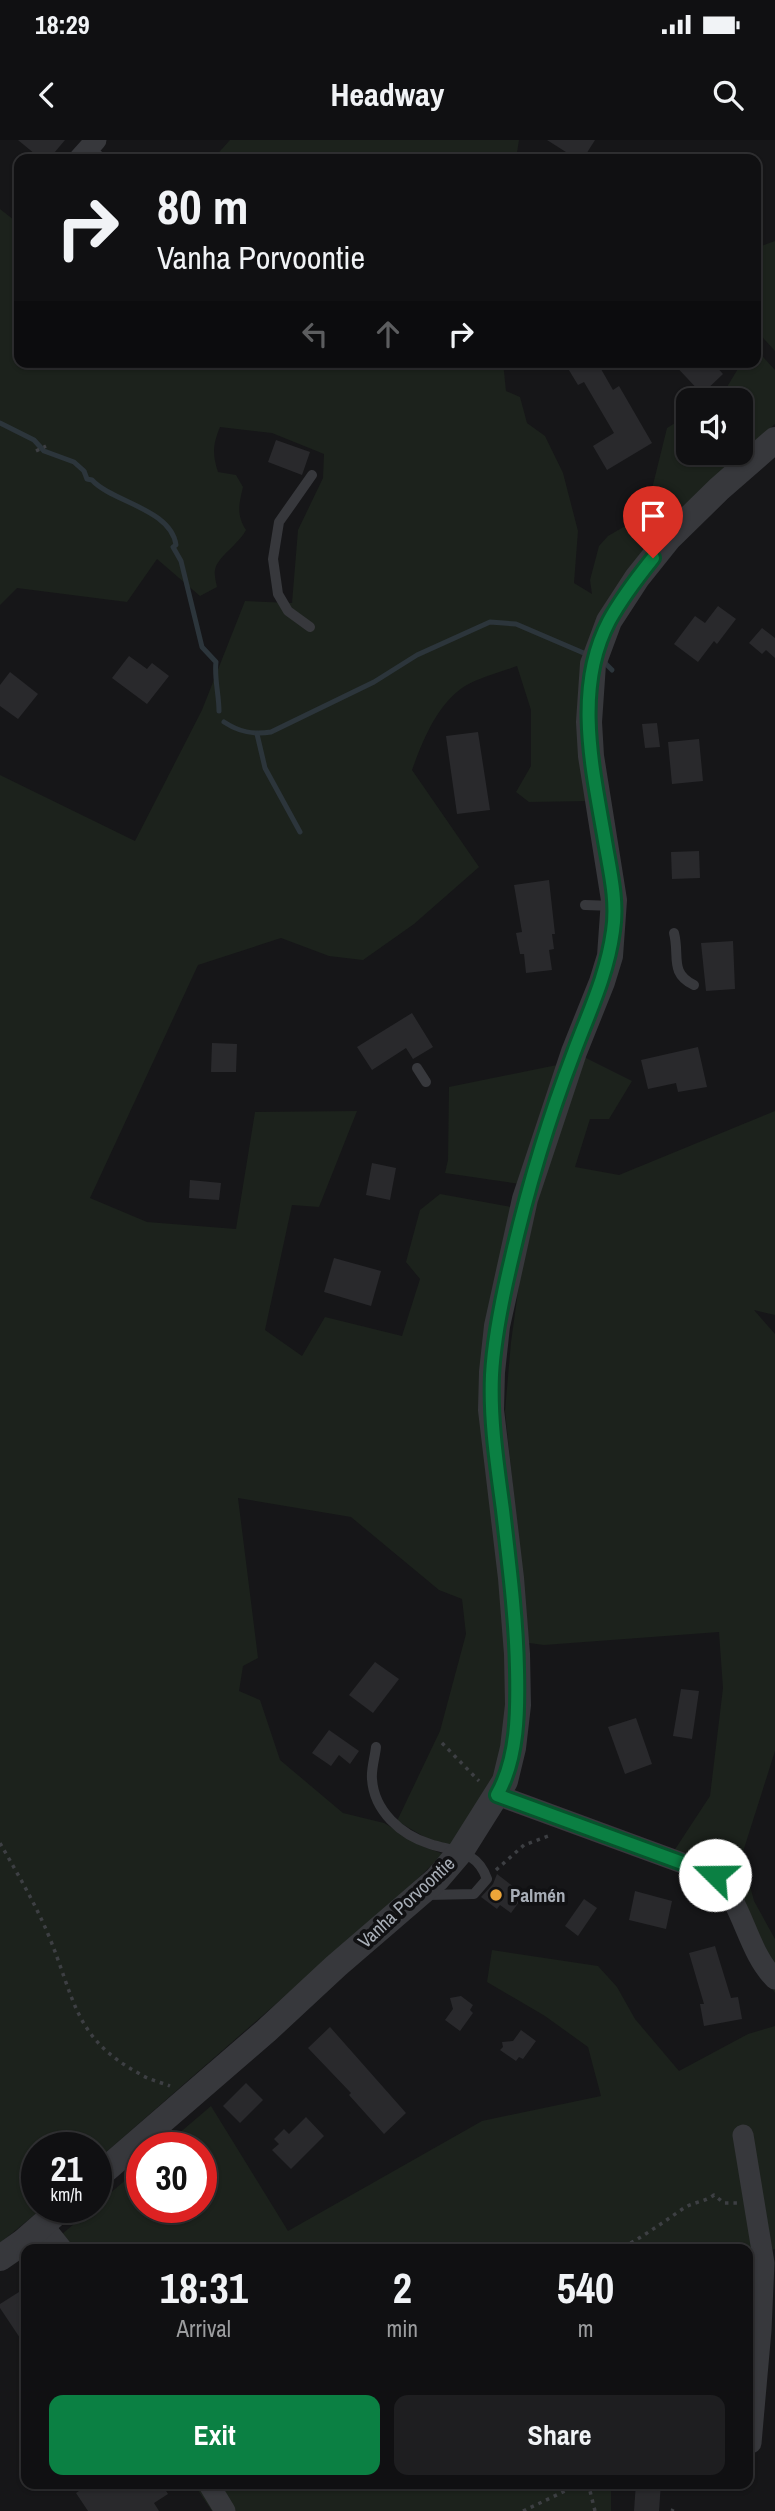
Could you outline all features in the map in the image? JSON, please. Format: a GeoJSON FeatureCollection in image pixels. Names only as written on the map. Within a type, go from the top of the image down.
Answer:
{"type":"FeatureCollection","features":[{"type":"Feature","properties":{"kind":"street","name":"Vanha Porvoontie"},"geometry":{"type":"LineString","coordinates":[[112,2164],[437,1879],[461,1851],[505,1781],[513,1748],[518,1704],[512,1578],[491,1410],[497,1326],[525,1199],[574,1052],[610,956],[614,906],[591,756],[589,722],[593,664],[609,621],[637,578],[669,538],[775,440]]}},
{"type":"Feature","properties":{"kind":"street"},"geometry":{"type":"LineString","coordinates":[[497,1795],[715,1875],[729,1889],[754,1944],[775,1979]]}},
{"type":"Feature","properties":{"kind":"street"},"geometry":{"type":"LineString","coordinates":[[743,2135],[753,2204],[770,2261],[753,2420]]}},
{"type":"Feature","properties":{"kind":"street"},"geometry":{"type":"LineString","coordinates":[[0,2258],[43,2224],[58,2244]]}},
{"type":"Feature","properties":{"kind":"street"},"geometry":{"type":"LineString","coordinates":[[212,2489],[225,2511]]}},
{"type":"Feature","properties":{"kind":"lane"},"geometry":{"type":"LineString","coordinates":[[310,627],[288,611],[278,594],[273,559],[279,522],[312,475]]}},
{"type":"Feature","properties":{"kind":"lane"},"geometry":{"type":"LineString","coordinates":[[585,905],[614,906]]}},
{"type":"Feature","properties":{"kind":"lane"},"geometry":{"type":"LineString","coordinates":[[674,933],[677,969],[682,979],[694,985]]}},
{"type":"Feature","properties":{"kind":"lane"},"geometry":{"type":"LineString","coordinates":[[417,1068],[426,1082]]}},
{"type":"Feature","properties":{"kind":"lane"},"geometry":{"type":"LineString","coordinates":[[376,1746],[371,1777],[376,1802],[395,1825],[427,1843],[461,1851],[482,1864],[487,1879],[474,1894],[418,1896]]}},
{"type":"Feature","properties":{"kind":"path"},"geometry":{"type":"LineString","coordinates":[[36,451],[46,446]]}},
{"type":"Feature","properties":{"kind":"path"},"geometry":{"type":"LineString","coordinates":[[442,1743],[469,1773],[497,1795]]}},
{"type":"Feature","properties":{"kind":"path"},"geometry":{"type":"LineString","coordinates":[[487,1879],[524,1845],[579,1824]]}},
{"type":"Feature","properties":{"kind":"path"},"geometry":{"type":"LineString","coordinates":[[0,1843],[48,1933],[79,2019],[89,2034],[118,2062],[143,2076],[191,2096]]}},
{"type":"Feature","properties":{"kind":"path"},"geometry":{"type":"LineString","coordinates":[[629,2244],[676,2216],[685,2207],[707,2201],[714,2195],[724,2203],[753,2204]]}},
{"type":"Feature","properties":{"kind":"path"},"geometry":{"type":"LineString","coordinates":[[523,2511],[569,2489]]}},
{"type":"Feature","properties":{"kind":"path"},"geometry":{"type":"LineString","coordinates":[[590,2489],[595,2511]]}},
{"type":"Feature","properties":{"kind":"shaded area"},"geometry":{"type":"Polygon","coordinates":[[[230,140],[519,140],[517,154],[217,154],[230,140]]]}},
{"type":"Feature","properties":{"kind":"shaded area"},"geometry":{"type":"Polygon","coordinates":[[[0,209],[14,220],[14,368],[504,368],[506,391],[520,397],[527,423],[545,436],[563,473],[578,531],[574,583],[592,594],[590,580],[599,546],[608,536],[647,509],[667,428],[676,422],[676,465],[733,465],[608,609],[590,801],[529,802],[516,792],[531,766],[531,710],[517,666],[465,686],[446,702],[432,724],[412,770],[479,867],[414,924],[363,960],[329,956],[281,938],[198,965],[90,1198],[147,1222],[236,1229],[255,1112],[357,1111],[319,1207],[292,1205],[265,1330],[302,1356],[325,1317],[402,1336],[420,1279],[406,1262],[420,1210],[440,1194],[511,1207],[485,1333],[509,1643],[509,1710],[496,1774],[451,1845],[428,1839],[397,1821],[440,1731],[466,1634],[462,1599],[439,1590],[351,1517],[238,1498],[258,1658],[243,1666],[239,1691],[260,1700],[280,1760],[343,1813],[384,1823],[425,1847],[443,1854],[406,1890],[112,2147],[112,2132],[21,2132],[21,2223],[24,2223],[0,2243],[0,775],[135,841],[202,710],[245,601],[292,603],[298,530],[323,478],[324,454],[272,433],[220,427],[214,449],[216,466],[218,472],[236,475],[243,487],[239,509],[246,530],[217,565],[217,587],[200,596],[157,559],[127,602],[17,588],[0,605],[0,209]]]}},
{"type":"Feature","properties":{"kind":"shaded area"},"geometry":{"type":"Polygon","coordinates":[[[775,241],[775,351],[761,336],[761,246],[775,241]]]}},
{"type":"Feature","properties":{"kind":"shaded area"},"geometry":{"type":"Polygon","coordinates":[[[761,355],[775,370],[775,424],[753,444],[753,388],[726,388],[738,368],[761,368],[761,355]]]}},
{"type":"Feature","properties":{"kind":"shaded area"},"geometry":{"type":"Polygon","coordinates":[[[584,1057],[632,1081],[609,1119],[590,1119],[575,1167],[619,1175],[775,1111],[775,1315],[754,1310],[775,1334],[775,1751],[742,1855],[754,1901],[775,1939],[775,1993],[752,1958],[728,1889],[670,1857],[710,1796],[723,1688],[719,1632],[544,1645],[529,1643],[505,1411],[511,1342],[526,1234],[584,1057]]]}},
{"type":"Feature","properties":{"kind":"shaded area"},"geometry":{"type":"Polygon","coordinates":[[[557,1065],[520,1184],[445,1173],[448,1160],[449,1087],[557,1065]]]}},
{"type":"Feature","properties":{"kind":"shaded area"},"geometry":{"type":"Polygon","coordinates":[[[492,1950],[598,1966],[617,1987],[635,2019],[679,2071],[748,2034],[775,2026],[775,2249],[753,2254],[753,2244],[48,2244],[75,2223],[112,2223],[112,2192],[126,2180],[126,2223],[217,2223],[217,2132],[181,2132],[211,2106],[288,2231],[482,2121],[601,2096],[588,2047],[545,2016],[487,1982],[492,1950]]]}},
{"type":"Feature","properties":{"kind":"shaded area"},"geometry":{"type":"Polygon","coordinates":[[[197,2489],[611,2489],[611,2511],[212,2511],[197,2489]]]}},
{"type":"Feature","properties":{"kind":"building"},"geometry":{"type":"Polygon","coordinates":[[[18,140],[65,140],[53,154],[35,154],[18,140]]]}},
{"type":"Feature","properties":{"kind":"building"},"geometry":{"type":"Polygon","coordinates":[[[547,140],[595,140],[586,154],[569,154],[547,140]]]}},
{"type":"Feature","properties":{"kind":"building"},"geometry":{"type":"Polygon","coordinates":[[[568,368],[600,368],[613,390],[619,386],[652,443],[607,470],[593,446],[614,433],[584,382],[578,385],[568,368]]]}},
{"type":"Feature","properties":{"kind":"building"},"geometry":{"type":"Polygon","coordinates":[[[678,368],[718,368],[723,374],[708,388],[696,388],[678,368]]]}},
{"type":"Feature","properties":{"kind":"building"},"geometry":{"type":"Polygon","coordinates":[[[276,440],[310,452],[302,475],[268,462],[276,440]]]}},
{"type":"Feature","properties":{"kind":"building"},"geometry":{"type":"Polygon","coordinates":[[[718,606],[736,619],[717,644],[714,641],[698,662],[674,644],[695,616],[705,623],[718,606]]]}},
{"type":"Feature","properties":{"kind":"building"},"geometry":{"type":"Polygon","coordinates":[[[762,628],[775,638],[775,658],[766,650],[762,654],[749,643],[762,628]]]}},
{"type":"Feature","properties":{"kind":"building"},"geometry":{"type":"Polygon","coordinates":[[[129,656],[147,669],[152,663],[169,676],[147,704],[112,678],[129,656]]]}},
{"type":"Feature","properties":{"kind":"building"},"geometry":{"type":"Polygon","coordinates":[[[10,672],[38,694],[18,719],[0,706],[0,685],[10,672]]]}},
{"type":"Feature","properties":{"kind":"building"},"geometry":{"type":"Polygon","coordinates":[[[657,723],[660,747],[645,748],[642,724],[657,723]]]}},
{"type":"Feature","properties":{"kind":"building"},"geometry":{"type":"Polygon","coordinates":[[[478,732],[490,810],[457,814],[446,736],[478,732]]]}},
{"type":"Feature","properties":{"kind":"building"},"geometry":{"type":"Polygon","coordinates":[[[699,739],[703,781],[672,784],[668,742],[699,739]]]}},
{"type":"Feature","properties":{"kind":"building"},"geometry":{"type":"Polygon","coordinates":[[[699,851],[700,878],[672,879],[671,852],[699,851]]]}},
{"type":"Feature","properties":{"kind":"building"},"geometry":{"type":"Polygon","coordinates":[[[549,880],[555,934],[552,934],[554,949],[549,950],[552,970],[526,973],[524,954],[520,954],[516,933],[522,932],[514,885],[549,880]]]}},
{"type":"Feature","properties":{"kind":"building"},"geometry":{"type":"Polygon","coordinates":[[[733,941],[735,989],[706,991],[701,943],[733,941]]]}},
{"type":"Feature","properties":{"kind":"building"},"geometry":{"type":"Polygon","coordinates":[[[412,1013],[433,1047],[413,1059],[406,1048],[372,1070],[357,1047],[412,1013]]]}},
{"type":"Feature","properties":{"kind":"building"},"geometry":{"type":"Polygon","coordinates":[[[212,1043],[237,1044],[236,1072],[211,1072],[212,1043]]]}},
{"type":"Feature","properties":{"kind":"building"},"geometry":{"type":"Polygon","coordinates":[[[698,1047],[707,1087],[678,1092],[676,1083],[648,1089],[641,1060],[698,1047]]]}},
{"type":"Feature","properties":{"kind":"building"},"geometry":{"type":"Polygon","coordinates":[[[372,1163],[396,1168],[390,1200],[366,1195],[372,1163]]]}},
{"type":"Feature","properties":{"kind":"building"},"geometry":{"type":"Polygon","coordinates":[[[190,1180],[221,1183],[219,1200],[189,1198],[190,1180]]]}},
{"type":"Feature","properties":{"kind":"building"},"geometry":{"type":"Polygon","coordinates":[[[334,1258],[381,1271],[371,1306],[324,1292],[334,1258]]]}},
{"type":"Feature","properties":{"kind":"building"},"geometry":{"type":"Polygon","coordinates":[[[375,1662],[399,1679],[373,1713],[349,1695],[375,1662]]]}},
{"type":"Feature","properties":{"kind":"building"},"geometry":{"type":"Polygon","coordinates":[[[681,1689],[699,1691],[692,1739],[673,1736],[681,1689]]]}},
{"type":"Feature","properties":{"kind":"building"},"geometry":{"type":"Polygon","coordinates":[[[636,1718],[652,1764],[625,1774],[608,1727],[636,1718]]]}},
{"type":"Feature","properties":{"kind":"building"},"geometry":{"type":"Polygon","coordinates":[[[329,1730],[359,1751],[350,1764],[339,1755],[331,1766],[312,1753],[329,1730]]]}},
{"type":"Feature","properties":{"kind":"building","name":"Palmén"},"geometry":{"type":"Polygon","coordinates":[[[497,1874],[514,1887],[509,1894],[519,1902],[511,1913],[500,1905],[497,1909],[481,1897],[493,1884],[497,1874]]]}},
{"type":"Feature","properties":{"kind":"building"},"geometry":{"type":"Polygon","coordinates":[[[635,1891],[672,1901],[666,1929],[629,1920],[635,1891]]]}},
{"type":"Feature","properties":{"kind":"building"},"geometry":{"type":"Polygon","coordinates":[[[584,1899],[597,1908],[578,1936],[565,1926],[584,1899]]]}},
{"type":"Feature","properties":{"kind":"building"},"geometry":{"type":"Polygon","coordinates":[[[715,1946],[731,1998],[738,1997],[742,2019],[704,2026],[700,2004],[704,2004],[689,1953],[715,1946]]]}},
{"type":"Feature","properties":{"kind":"building"},"geometry":{"type":"Polygon","coordinates":[[[461,1996],[473,2005],[470,2010],[473,2013],[460,2031],[445,2020],[453,2009],[450,1998],[461,1996]]]}},
{"type":"Feature","properties":{"kind":"building"},"geometry":{"type":"Polygon","coordinates":[[[330,2027],[406,2113],[384,2134],[349,2095],[351,2093],[308,2048],[330,2027]]]}},
{"type":"Feature","properties":{"kind":"building"},"geometry":{"type":"Polygon","coordinates":[[[521,2030],[536,2041],[523,2059],[519,2057],[516,2061],[500,2050],[503,2047],[502,2042],[513,2041],[521,2030]]]}},
{"type":"Feature","properties":{"kind":"building"},"geometry":{"type":"Polygon","coordinates":[[[246,2083],[263,2100],[240,2123],[223,2106],[246,2083]]]}},
{"type":"Feature","properties":{"kind":"building"},"geometry":{"type":"Polygon","coordinates":[[[306,2117],[324,2136],[291,2169],[272,2150],[279,2144],[274,2139],[284,2129],[289,2134],[306,2117]]]}},
{"type":"Feature","properties":{"kind":"building"},"geometry":{"type":"Polygon","coordinates":[[[19,2292],[21,2295],[21,2340],[0,2308],[0,2304],[19,2292]]]}},
{"type":"Feature","properties":{"kind":"building"},"geometry":{"type":"Polygon","coordinates":[[[82,2489],[165,2489],[168,2494],[154,2503],[159,2511],[88,2511],[76,2493],[82,2489]]]}},
{"type":"Feature","properties":{"kind":"building"},"geometry":{"type":"Polygon","coordinates":[[[636,2489],[661,2489],[659,2511],[634,2511],[636,2489]]]}},
{"type":"Feature","properties":{"kind":"waterway"},"geometry":{"type":"LineString","coordinates":[[0,423],[34,440],[44,451],[74,462],[84,471],[87,479],[152,514],[172,533],[176,545],[173,547],[181,561],[202,647],[216,662],[219,711]]}},
{"type":"Feature","properties":{"kind":"waterway"},"geometry":{"type":"LineString","coordinates":[[224,722],[246,732],[271,732],[374,682],[417,655],[490,622],[516,624],[586,654]]}},
{"type":"Feature","properties":{"kind":"waterway"},"geometry":{"type":"LineString","coordinates":[[603,661],[612,670]]}},
{"type":"Feature","properties":{"kind":"waterway"},"geometry":{"type":"LineString","coordinates":[[257,734],[265,768],[300,832]]}},
{"type":"Feature","properties":{"kind":"place","name":"Palmén"},"geometry":{"type":"Point","coordinates":[496,1895]}},
{"type":"Feature","properties":{"kind":"route"},"geometry":{"type":"LineString","coordinates":[[653,558],[609,621],[593,664],[589,722],[591,756],[614,900],[610,956],[574,1052],[525,1199],[497,1326],[491,1410],[512,1578],[518,1704],[513,1748],[505,1781],[497,1795],[715,1875]]}}]}
